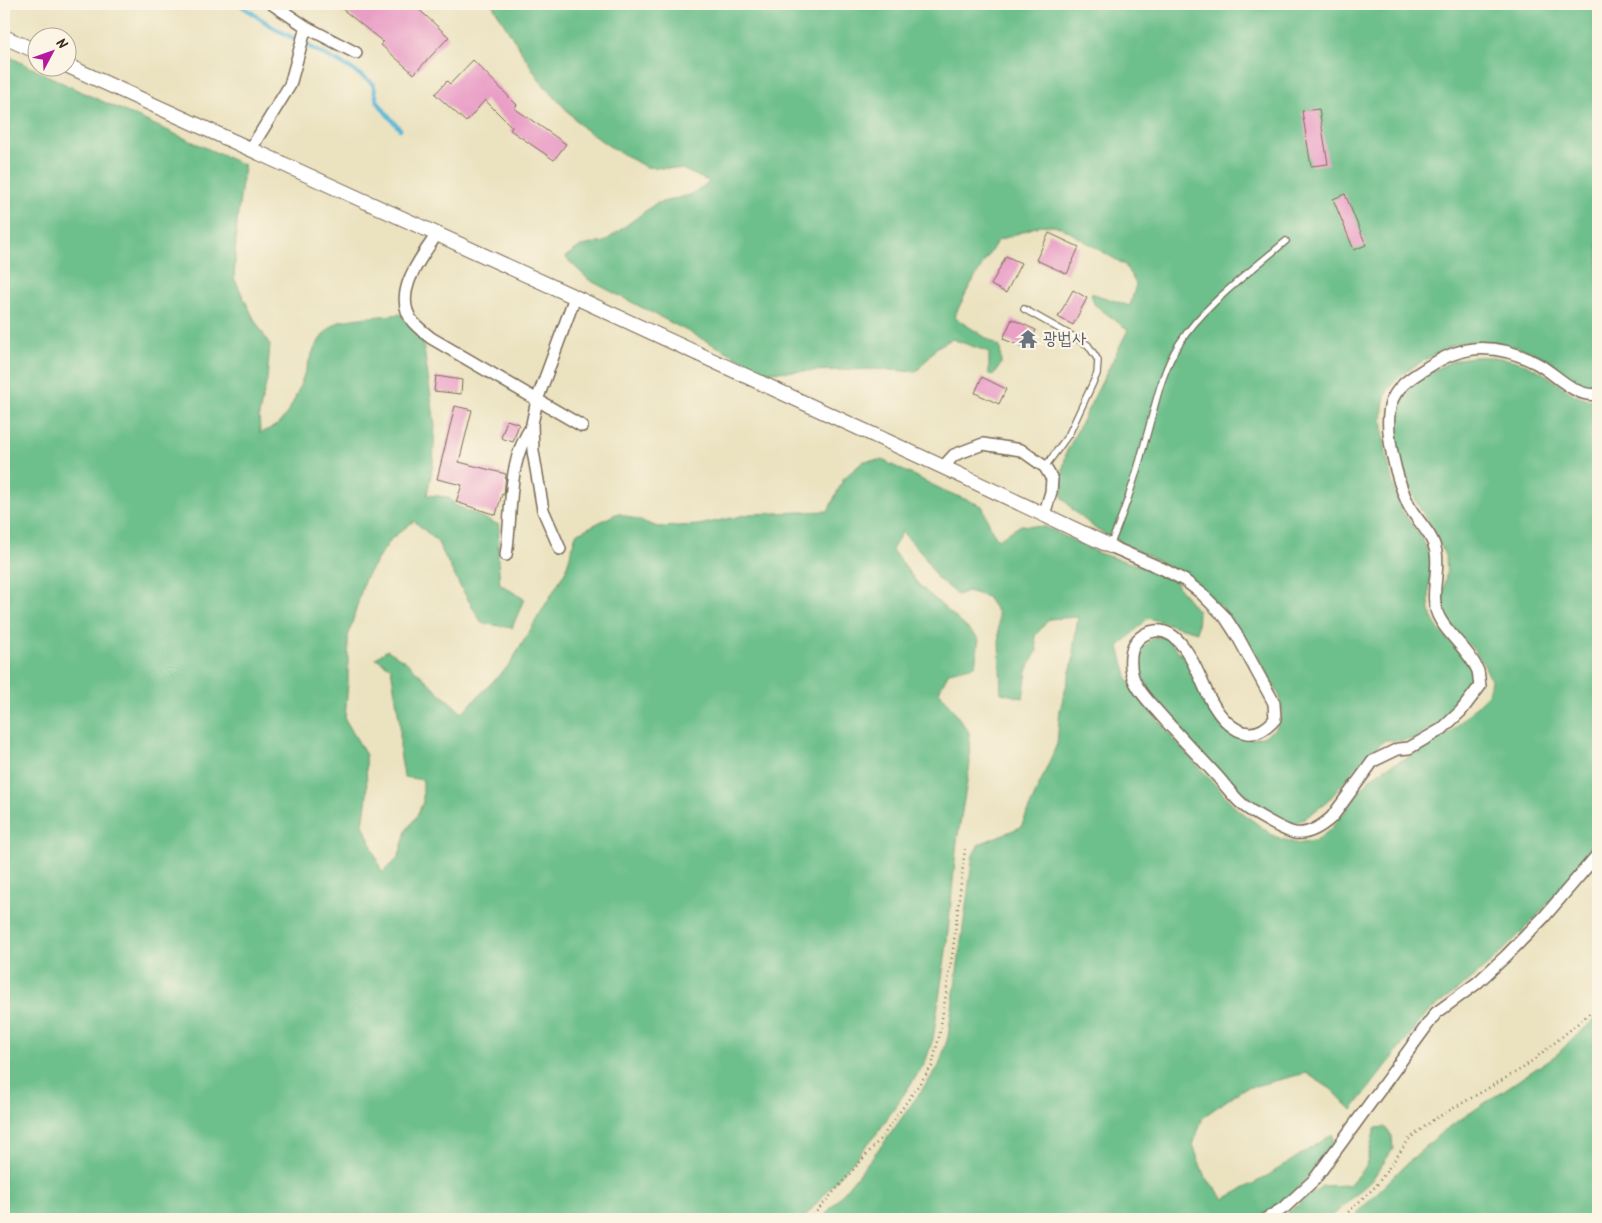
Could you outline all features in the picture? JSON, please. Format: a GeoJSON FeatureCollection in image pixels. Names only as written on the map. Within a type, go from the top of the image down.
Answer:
{"type":"FeatureCollection","features":[{"type":"Feature","properties":{"kind":"street"},"geometry":{"type":"LineString","coordinates":[[272,4],[304,36],[356,53]]}},
{"type":"Feature","properties":{"kind":"street"},"geometry":{"type":"LineString","coordinates":[[250,150],[290,85],[304,36]]}},
{"type":"Feature","properties":{"kind":"street"},"geometry":{"type":"LineString","coordinates":[[4,37],[28,48]]}},
{"type":"Feature","properties":{"kind":"street"},"geometry":{"type":"LineString","coordinates":[[78,71],[575,297],[1184,580],[1201,593],[1225,617],[1238,637],[1274,703],[1274,719],[1269,725],[1255,733],[1250,734],[1236,730],[1221,714],[1210,698],[1194,664],[1179,641],[1162,630],[1147,632],[1134,643],[1130,662],[1134,681],[1183,741],[1242,805],[1276,825],[1295,833],[1311,832],[1324,824],[1332,817],[1373,762],[1398,749],[1409,748],[1442,729],[1461,711],[1480,686],[1478,671],[1470,657],[1440,619],[1436,607],[1436,551],[1432,540],[1410,508],[1397,476],[1392,450],[1390,422],[1391,403],[1400,388],[1408,379],[1449,354],[1475,349],[1497,350],[1514,354],[1536,363],[1579,391],[1593,395],[1598,394]]}},
{"type":"Feature","properties":{"kind":"street"},"geometry":{"type":"LineString","coordinates":[[437,234],[418,261],[408,281],[405,299],[407,310],[413,322],[431,338],[582,426]]}},
{"type":"Feature","properties":{"kind":"street"},"geometry":{"type":"LineString","coordinates":[[560,549],[543,510],[533,450],[532,426],[537,400],[575,297]]}},
{"type":"Feature","properties":{"kind":"street"},"geometry":{"type":"LineString","coordinates":[[506,555],[514,473],[524,437],[532,426]]}},
{"type":"Feature","properties":{"kind":"street"},"geometry":{"type":"LineString","coordinates":[[943,467],[954,455],[983,444],[1021,450],[1044,467],[1052,479],[1051,492],[1044,515]]}},
{"type":"Feature","properties":{"kind":"street"},"geometry":{"type":"LineString","coordinates":[[1266,1219],[1285,1207],[1314,1180],[1436,1013],[1477,983],[1507,955],[1544,917],[1598,854]]}},
{"type":"Feature","properties":{"kind":"lane"},"geometry":{"type":"LineString","coordinates":[[1110,546],[1123,515],[1158,390],[1170,360],[1199,318],[1286,241]]}},
{"type":"Feature","properties":{"kind":"lane"},"geometry":{"type":"LineString","coordinates":[[1024,309],[1088,345],[1098,360],[1097,374],[1069,434],[1044,467]]}},
{"type":"Feature","properties":{"kind":"path"},"geometry":{"type":"LineString","coordinates":[[810,1219],[882,1137],[932,1066],[939,1037],[952,960],[965,849]]}},
{"type":"Feature","properties":{"kind":"path"},"geometry":{"type":"LineString","coordinates":[[1341,1219],[1376,1186],[1410,1138],[1433,1120],[1523,1068],[1598,1006]]}},
{"type":"Feature","properties":{"kind":"green space"},"geometry":{"type":"Polygon","coordinates":[[[492,4],[1598,4],[1598,386],[1591,386],[1576,381],[1543,357],[1522,349],[1498,343],[1473,341],[1451,346],[1407,371],[1392,385],[1387,392],[1384,402],[1383,431],[1395,492],[1405,515],[1422,538],[1428,552],[1430,561],[1429,606],[1434,622],[1463,655],[1470,666],[1472,677],[1467,697],[1452,713],[1434,727],[1415,738],[1409,740],[1385,740],[1367,755],[1327,802],[1304,819],[1291,824],[1281,821],[1264,811],[1203,755],[1167,716],[1151,694],[1142,676],[1138,659],[1139,651],[1151,639],[1161,636],[1167,638],[1187,661],[1235,733],[1248,739],[1263,737],[1276,728],[1282,715],[1280,697],[1259,659],[1223,608],[1166,565],[1097,530],[1074,511],[1062,497],[1062,476],[1066,453],[1128,330],[1094,304],[1091,293],[1130,306],[1136,284],[1125,265],[1061,227],[1041,225],[997,241],[968,289],[954,317],[1000,347],[1001,364],[994,375],[989,374],[989,352],[952,339],[937,347],[916,372],[878,369],[766,372],[589,280],[565,257],[581,246],[604,242],[655,204],[690,195],[710,182],[682,169],[646,167],[612,148],[583,128],[540,81],[492,4]]]}},
{"type":"Feature","properties":{"kind":"green space"},"geometry":{"type":"Polygon","coordinates":[[[4,54],[28,66],[28,78],[53,78],[244,165],[237,223],[234,278],[255,321],[270,345],[267,380],[259,414],[260,433],[278,424],[289,411],[319,341],[327,330],[339,322],[400,314],[423,342],[435,425],[433,464],[427,495],[448,497],[455,505],[499,525],[498,559],[500,584],[524,599],[512,628],[482,623],[437,541],[414,521],[391,539],[365,578],[348,637],[348,682],[345,719],[366,755],[367,797],[363,824],[382,873],[399,856],[406,831],[416,817],[423,802],[423,780],[404,777],[400,751],[400,724],[391,668],[376,658],[387,650],[405,661],[462,713],[510,664],[566,570],[576,534],[618,513],[658,527],[699,525],[750,514],[828,511],[844,478],[864,461],[882,460],[945,491],[982,506],[993,533],[999,539],[1021,525],[1046,527],[1098,553],[1138,565],[1174,581],[1198,612],[1197,632],[1148,618],[1119,647],[1128,680],[1140,699],[1178,744],[1238,810],[1274,836],[1298,844],[1317,840],[1330,830],[1370,779],[1385,768],[1405,759],[1451,732],[1488,694],[1491,680],[1476,652],[1450,624],[1443,601],[1447,567],[1445,556],[1413,495],[1402,464],[1396,431],[1397,415],[1402,400],[1410,387],[1424,376],[1453,361],[1473,357],[1490,357],[1515,361],[1531,367],[1581,398],[1598,400],[1598,844],[1538,915],[1499,955],[1426,1014],[1352,1110],[1331,1089],[1306,1073],[1243,1089],[1203,1117],[1193,1145],[1204,1175],[1224,1199],[1264,1178],[1333,1134],[1333,1144],[1308,1177],[1277,1208],[1251,1219],[822,1219],[886,1140],[939,1066],[948,1037],[973,855],[979,844],[1021,827],[1057,744],[1060,710],[1074,657],[1078,617],[1049,619],[1035,636],[1037,650],[1027,671],[1023,698],[1001,693],[998,613],[987,597],[968,591],[957,595],[937,578],[922,553],[902,532],[892,550],[918,584],[979,639],[975,666],[949,672],[939,691],[969,732],[970,764],[957,841],[946,951],[933,1039],[925,1063],[878,1132],[803,1219],[4,1219],[4,54]]]}},
{"type":"Feature","properties":{"kind":"green space"},"geometry":{"type":"Polygon","coordinates":[[[1598,1016],[1598,1219],[1351,1219],[1404,1166],[1442,1132],[1556,1055],[1598,1016]]]}},
{"type":"Feature","properties":{"kind":"green space"},"geometry":{"type":"Polygon","coordinates":[[[1385,1127],[1392,1137],[1393,1149],[1371,1181],[1329,1219],[1280,1219],[1322,1186],[1349,1185],[1366,1166],[1375,1128],[1385,1127]]]}},
{"type":"Feature","properties":{"kind":"building"},"geometry":{"type":"Polygon","coordinates":[[[336,4],[413,4],[449,37],[414,74],[381,45],[383,42],[336,4]]]}},
{"type":"Feature","properties":{"kind":"building"},"geometry":{"type":"Polygon","coordinates":[[[473,60],[517,105],[514,108],[566,144],[554,160],[510,130],[512,127],[485,100],[466,122],[435,94],[447,81],[450,84],[473,60]]]}},
{"type":"Feature","properties":{"kind":"building"},"geometry":{"type":"Polygon","coordinates":[[[1319,109],[1328,164],[1311,166],[1302,111],[1319,109]]]}},
{"type":"Feature","properties":{"kind":"building"},"geometry":{"type":"Polygon","coordinates":[[[1345,194],[1366,245],[1354,250],[1333,199],[1345,194]]]}},
{"type":"Feature","properties":{"kind":"building"},"geometry":{"type":"Polygon","coordinates":[[[1049,233],[1079,247],[1067,274],[1036,260],[1049,233]]]}},
{"type":"Feature","properties":{"kind":"building"},"geometry":{"type":"Polygon","coordinates":[[[1006,256],[1021,263],[1006,293],[991,285],[1006,256]]]}},
{"type":"Feature","properties":{"kind":"building"},"geometry":{"type":"Polygon","coordinates":[[[1073,290],[1087,298],[1073,325],[1058,317],[1073,290]]]}},
{"type":"Feature","properties":{"kind":"building"},"geometry":{"type":"Polygon","coordinates":[[[1012,319],[1036,330],[1028,349],[1003,339],[1012,319]]]}},
{"type":"Feature","properties":{"kind":"building"},"geometry":{"type":"Polygon","coordinates":[[[436,376],[462,380],[461,394],[434,391],[436,376]]]}},
{"type":"Feature","properties":{"kind":"building"},"geometry":{"type":"Polygon","coordinates":[[[982,377],[1006,389],[999,404],[975,393],[982,377]]]}},
{"type":"Feature","properties":{"kind":"building"},"geometry":{"type":"Polygon","coordinates":[[[455,406],[472,410],[459,462],[506,474],[504,495],[502,494],[496,515],[456,502],[462,485],[437,479],[455,406]]]}},
{"type":"Feature","properties":{"kind":"building"},"geometry":{"type":"Polygon","coordinates":[[[507,420],[519,424],[513,442],[501,438],[507,420]]]}},
{"type":"Feature","properties":{"kind":"waterway"},"geometry":{"type":"LineString","coordinates":[[239,4],[274,28],[350,68],[372,83],[379,104],[400,129]]}},
{"type":"Feature","properties":{"kind":"place","name":"광법사"},"geometry":{"type":"Point","coordinates":[1028,339]}}]}
